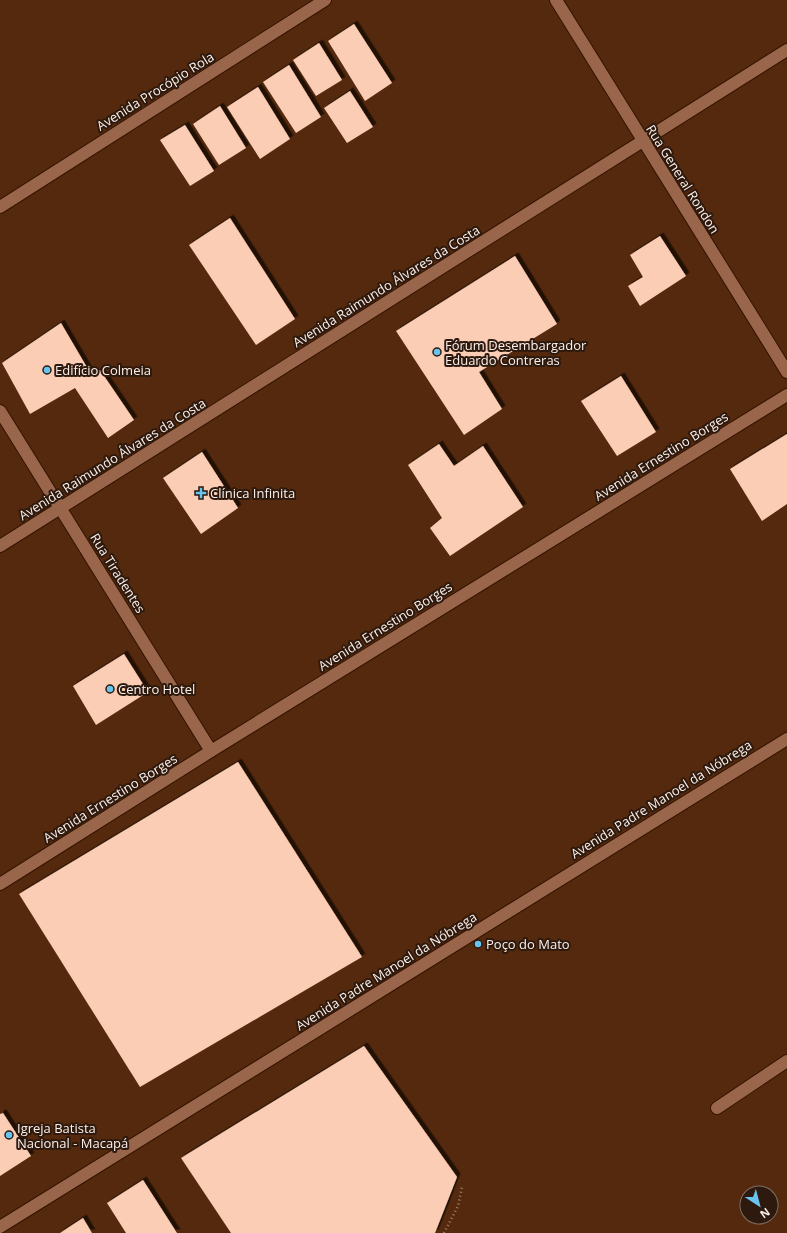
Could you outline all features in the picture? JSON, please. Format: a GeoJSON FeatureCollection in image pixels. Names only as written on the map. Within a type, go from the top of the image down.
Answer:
{"type":"FeatureCollection","features":[{"type":"Feature","properties":{"kind":"street","name":"Avenida Procópio Rola"},"geometry":{"type":"LineString","coordinates":[[0,207],[325,0]]}},
{"type":"Feature","properties":{"kind":"street","name":"Rua General Rondon"},"geometry":{"type":"LineString","coordinates":[[556,0],[787,372]]}},
{"type":"Feature","properties":{"kind":"street","name":"Avenida Raimundo Álvares da Costa"},"geometry":{"type":"LineString","coordinates":[[0,546],[787,50]]}},
{"type":"Feature","properties":{"kind":"street","name":"Avenida Ernestino Borges"},"geometry":{"type":"LineString","coordinates":[[0,884],[211,751],[787,395]]}},
{"type":"Feature","properties":{"kind":"street","name":"Rua Tiradentes"},"geometry":{"type":"LineString","coordinates":[[0,411],[211,751]]}},
{"type":"Feature","properties":{"kind":"street","name":"Avenida Padre Manoel da Nóbrega"},"geometry":{"type":"LineString","coordinates":[[0,1227],[181,1116],[550,884],[787,739]]}},
{"type":"Feature","properties":{"kind":"street"},"geometry":{"type":"LineString","coordinates":[[716,1108],[787,1061]]}},
{"type":"Feature","properties":{"kind":"path"},"geometry":{"type":"LineString","coordinates":[[444,1233],[458,1206],[462,1187]]}},
{"type":"Feature","properties":{"kind":"building"},"geometry":{"type":"Polygon","coordinates":[[[354,24],[392,83],[365,101],[328,41],[354,24]]]}},
{"type":"Feature","properties":{"kind":"building"},"geometry":{"type":"Polygon","coordinates":[[[319,43],[342,80],[316,96],[293,60],[319,43]]]}},
{"type":"Feature","properties":{"kind":"building"},"geometry":{"type":"Polygon","coordinates":[[[289,65],[321,117],[296,133],[263,82],[289,65]]]}},
{"type":"Feature","properties":{"kind":"building"},"geometry":{"type":"Polygon","coordinates":[[[258,87],[290,139],[260,159],[227,107],[258,87]]]}},
{"type":"Feature","properties":{"kind":"building"},"geometry":{"type":"Polygon","coordinates":[[[350,91],[373,127],[347,143],[324,108],[350,91]]]}},
{"type":"Feature","properties":{"kind":"building"},"geometry":{"type":"Polygon","coordinates":[[[220,106],[246,148],[219,165],[193,124],[220,106]]]}},
{"type":"Feature","properties":{"kind":"building"},"geometry":{"type":"Polygon","coordinates":[[[185,125],[214,171],[190,186],[160,140],[185,125]]]}},
{"type":"Feature","properties":{"kind":"building"},"geometry":{"type":"Polygon","coordinates":[[[230,218],[295,319],[256,345],[189,245],[230,218]]]}},
{"type":"Feature","properties":{"kind":"building"},"geometry":{"type":"Polygon","coordinates":[[[660,236],[686,276],[640,306],[628,286],[643,277],[630,255],[660,236]]]}},
{"type":"Feature","properties":{"kind":"building"},"geometry":{"type":"Polygon","coordinates":[[[515,256],[557,324],[479,372],[502,409],[464,435],[396,331],[515,256]]]}},
{"type":"Feature","properties":{"kind":"building","name":"Edifício Colmeia"},"geometry":{"type":"Polygon","coordinates":[[[61,323],[92,376],[100,370],[134,420],[108,438],[75,388],[30,414],[2,363],[61,323]]]}},
{"type":"Feature","properties":{"kind":"building"},"geometry":{"type":"Polygon","coordinates":[[[621,376],[656,432],[617,456],[581,401],[621,376]]]}},
{"type":"Feature","properties":{"kind":"building"},"geometry":{"type":"Polygon","coordinates":[[[787,434],[787,504],[762,521],[730,469],[787,434]]]}},
{"type":"Feature","properties":{"kind":"building"},"geometry":{"type":"Polygon","coordinates":[[[439,444],[454,466],[483,446],[523,507],[450,556],[430,528],[442,518],[408,465],[439,444]]]}},
{"type":"Feature","properties":{"kind":"building","name":"Clínica Infinita"},"geometry":{"type":"Polygon","coordinates":[[[202,452],[238,508],[201,534],[163,478],[202,452]]]}},
{"type":"Feature","properties":{"kind":"building","name":"Centro Hotel"},"geometry":{"type":"Polygon","coordinates":[[[124,654],[148,692],[96,725],[73,686],[124,654]]]}},
{"type":"Feature","properties":{"kind":"building"},"geometry":{"type":"Polygon","coordinates":[[[238,762],[362,957],[140,1087],[19,894],[238,762]]]}},
{"type":"Feature","properties":{"kind":"building"},"geometry":{"type":"Polygon","coordinates":[[[364,1046],[457,1177],[435,1233],[231,1233],[181,1158],[364,1046]]]}},
{"type":"Feature","properties":{"kind":"building","name":"Igreja Batista Nacional - Macapá"},"geometry":{"type":"Polygon","coordinates":[[[3,1113],[31,1156],[0,1176],[0,1114],[3,1113]]]}},
{"type":"Feature","properties":{"kind":"building"},"geometry":{"type":"Polygon","coordinates":[[[143,1180],[177,1233],[126,1233],[107,1203],[143,1180]]]}},
{"type":"Feature","properties":{"kind":"building"},"geometry":{"type":"Polygon","coordinates":[[[83,1218],[92,1233],[60,1233],[83,1218]]]}},
{"type":"Feature","properties":{"kind":"place","name":"Fórum Desembargador Eduardo Contreras"},"geometry":{"type":"Point","coordinates":[437,352]}},
{"type":"Feature","properties":{"kind":"place","name":"Edifício Colmeia"},"geometry":{"type":"Point","coordinates":[47,370]}},
{"type":"Feature","properties":{"kind":"place","name":"Clínica Infinita"},"geometry":{"type":"Point","coordinates":[201,493]}},
{"type":"Feature","properties":{"kind":"place","name":"Centro Hotel"},"geometry":{"type":"Point","coordinates":[110,689]}},
{"type":"Feature","properties":{"kind":"place","name":"Poço do Mato"},"geometry":{"type":"Point","coordinates":[478,944]}},
{"type":"Feature","properties":{"kind":"place","name":"Igreja Batista Nacional - Macapá"},"geometry":{"type":"Point","coordinates":[9,1135]}}]}
